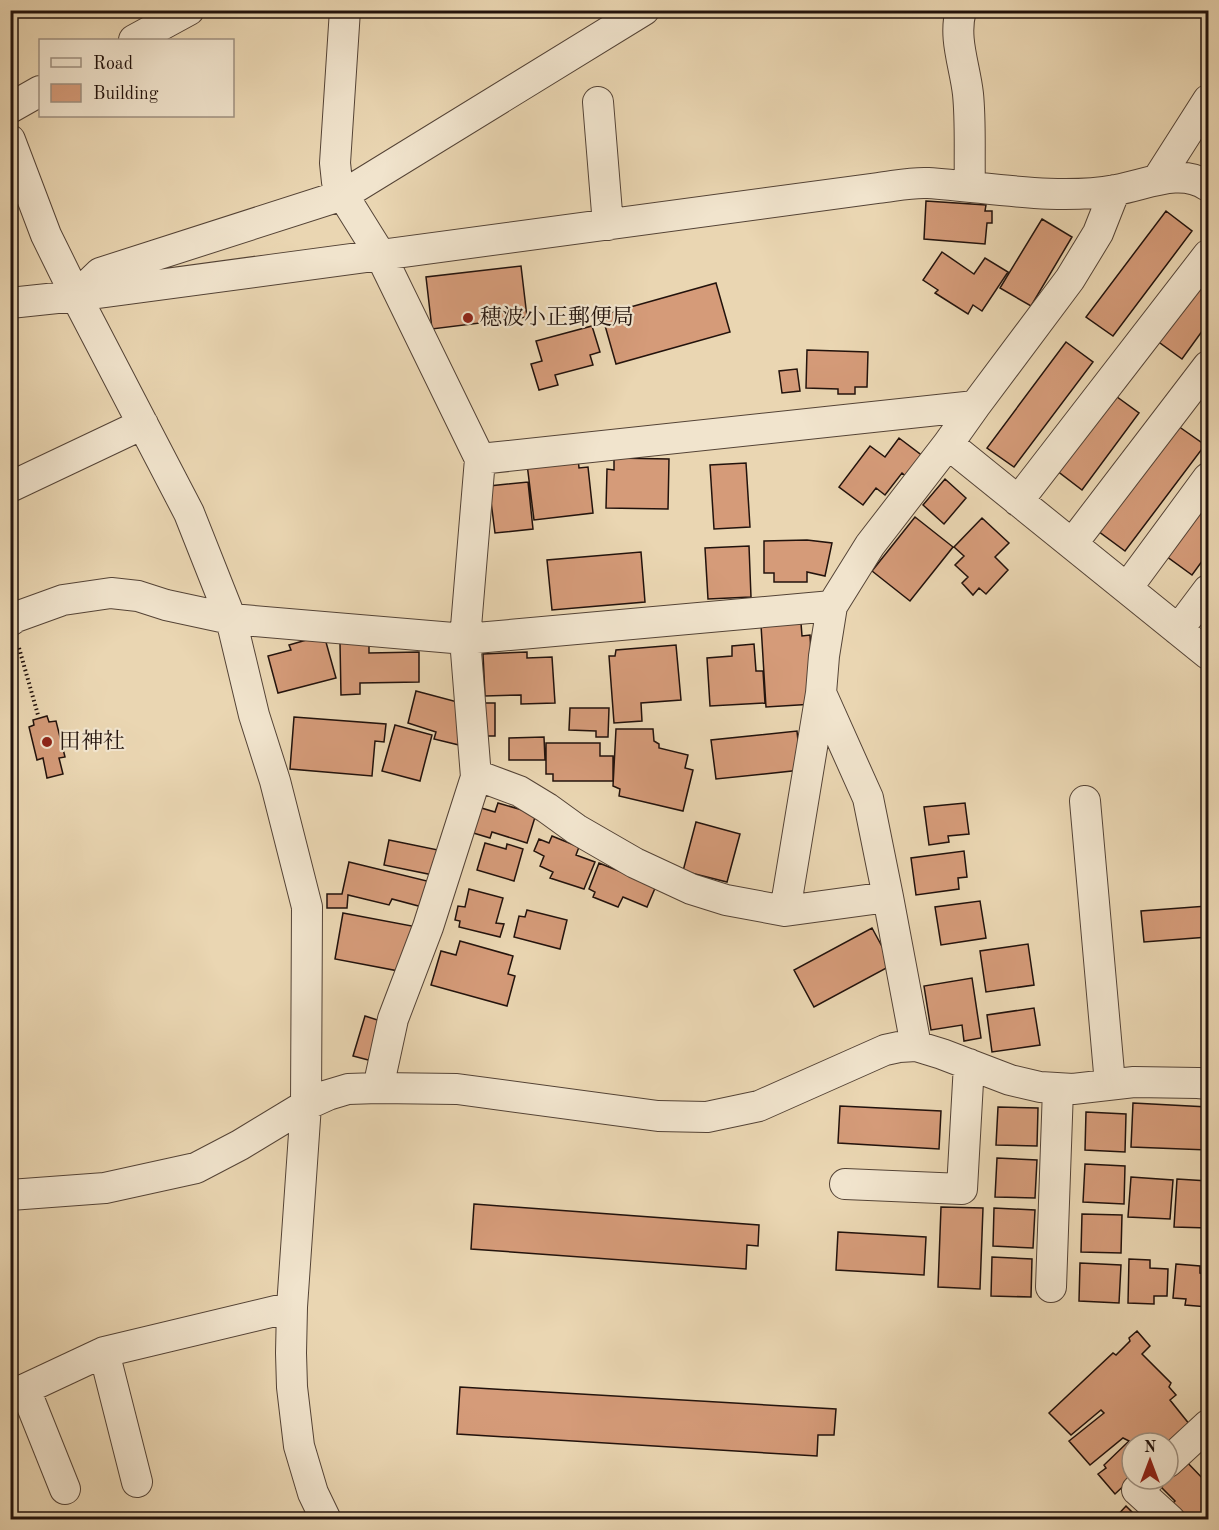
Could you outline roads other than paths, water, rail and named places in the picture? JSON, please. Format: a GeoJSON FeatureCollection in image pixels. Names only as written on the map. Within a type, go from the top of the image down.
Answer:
{"type":"FeatureCollection","features":[{"type":"Feature","properties":{"kind":"street"},"geometry":{"type":"LineString","coordinates":[[136,39],[189,10]]}},
{"type":"Feature","properties":{"kind":"street"},"geometry":{"type":"LineString","coordinates":[[345,10],[335,163],[337,182],[381,256],[480,459],[465,639],[476,775],[428,927],[393,1019],[378,1088]]}},
{"type":"Feature","properties":{"kind":"street"},"geometry":{"type":"LineString","coordinates":[[76,297],[100,273],[343,195],[644,10]]}},
{"type":"Feature","properties":{"kind":"street"},"geometry":{"type":"LineString","coordinates":[[961,10],[958,20],[958,41],[968,93],[970,187]]}},
{"type":"Feature","properties":{"kind":"street"},"geometry":{"type":"LineString","coordinates":[[10,108],[39,92]]}},
{"type":"Feature","properties":{"kind":"street"},"geometry":{"type":"LineString","coordinates":[[1156,180],[1209,100]]}},
{"type":"Feature","properties":{"kind":"street"},"geometry":{"type":"LineString","coordinates":[[598,102],[608,225]]}},
{"type":"Feature","properties":{"kind":"street"},"geometry":{"type":"LineString","coordinates":[[10,140],[46,235],[189,513],[231,619],[254,715],[275,781],[307,907],[306,1105],[292,1307],[292,1387],[299,1446],[313,1493],[327,1520]]}},
{"type":"Feature","properties":{"kind":"street"},"geometry":{"type":"LineString","coordinates":[[10,303],[76,297],[926,183],[1060,194],[1114,190],[1156,180],[1183,177],[1209,186]]}},
{"type":"Feature","properties":{"kind":"street"},"geometry":{"type":"LineString","coordinates":[[784,911],[821,693],[832,606],[870,545],[1070,279],[1098,233],[1114,190]]}},
{"type":"Feature","properties":{"kind":"street"},"geometry":{"type":"LineString","coordinates":[[1018,501],[1209,255]]}},
{"type":"Feature","properties":{"kind":"street"},"geometry":{"type":"LineString","coordinates":[[1072,544],[1209,366]]}},
{"type":"Feature","properties":{"kind":"street"},"geometry":{"type":"LineString","coordinates":[[480,459],[975,406]]}},
{"type":"Feature","properties":{"kind":"street"},"geometry":{"type":"LineString","coordinates":[[10,487],[143,424]]}},
{"type":"Feature","properties":{"kind":"street"},"geometry":{"type":"LineString","coordinates":[[948,444],[1209,654]]}},
{"type":"Feature","properties":{"kind":"street"},"geometry":{"type":"LineString","coordinates":[[1127,588],[1209,478]]}},
{"type":"Feature","properties":{"kind":"street"},"geometry":{"type":"LineString","coordinates":[[1178,630],[1209,590]]}},
{"type":"Feature","properties":{"kind":"street"},"geometry":{"type":"LineString","coordinates":[[11,621],[16,616],[63,600],[111,593],[138,596],[166,605],[231,619],[465,639],[832,606]]}},
{"type":"Feature","properties":{"kind":"street"},"geometry":{"type":"LineString","coordinates":[[821,693],[868,798],[916,1046]]}},
{"type":"Feature","properties":{"kind":"street"},"geometry":{"type":"LineString","coordinates":[[476,775],[519,791],[576,829],[635,863],[691,889],[726,900],[784,911],[888,897]]}},
{"type":"Feature","properties":{"kind":"street"},"geometry":{"type":"LineString","coordinates":[[1085,801],[1110,1084]]}},
{"type":"Feature","properties":{"kind":"street"},"geometry":{"type":"LineString","coordinates":[[10,1195],[105,1188],[196,1168],[306,1105],[348,1089],[457,1089],[658,1116],[707,1117],[759,1106],[885,1050],[916,1046],[1010,1080],[1040,1087],[1072,1089],[1134,1082],[1209,1084]]}},
{"type":"Feature","properties":{"kind":"street"},"geometry":{"type":"LineString","coordinates":[[845,1184],[962,1189],[969,1064]]}},
{"type":"Feature","properties":{"kind":"street"},"geometry":{"type":"LineString","coordinates":[[1051,1287],[1058,1089]]}},
{"type":"Feature","properties":{"kind":"street"},"geometry":{"type":"LineString","coordinates":[[65,1489],[17,1393],[104,1352],[292,1307]]}},
{"type":"Feature","properties":{"kind":"street"},"geometry":{"type":"LineString","coordinates":[[104,1352],[137,1482]]}},
{"type":"Feature","properties":{"kind":"street"},"geometry":{"type":"LineString","coordinates":[[1180,1451],[1209,1425]]}},
{"type":"Feature","properties":{"kind":"street"},"geometry":{"type":"LineString","coordinates":[[1138,1491],[1170,1520]]}},
{"type":"Feature","properties":{"kind":"place","name":"穂波小正郵便局"},"geometry":{"type":"Point","coordinates":[468,318]}},
{"type":"Feature","properties":{"kind":"place","name":"田神社"},"geometry":{"type":"Point","coordinates":[47,742]}}]}
